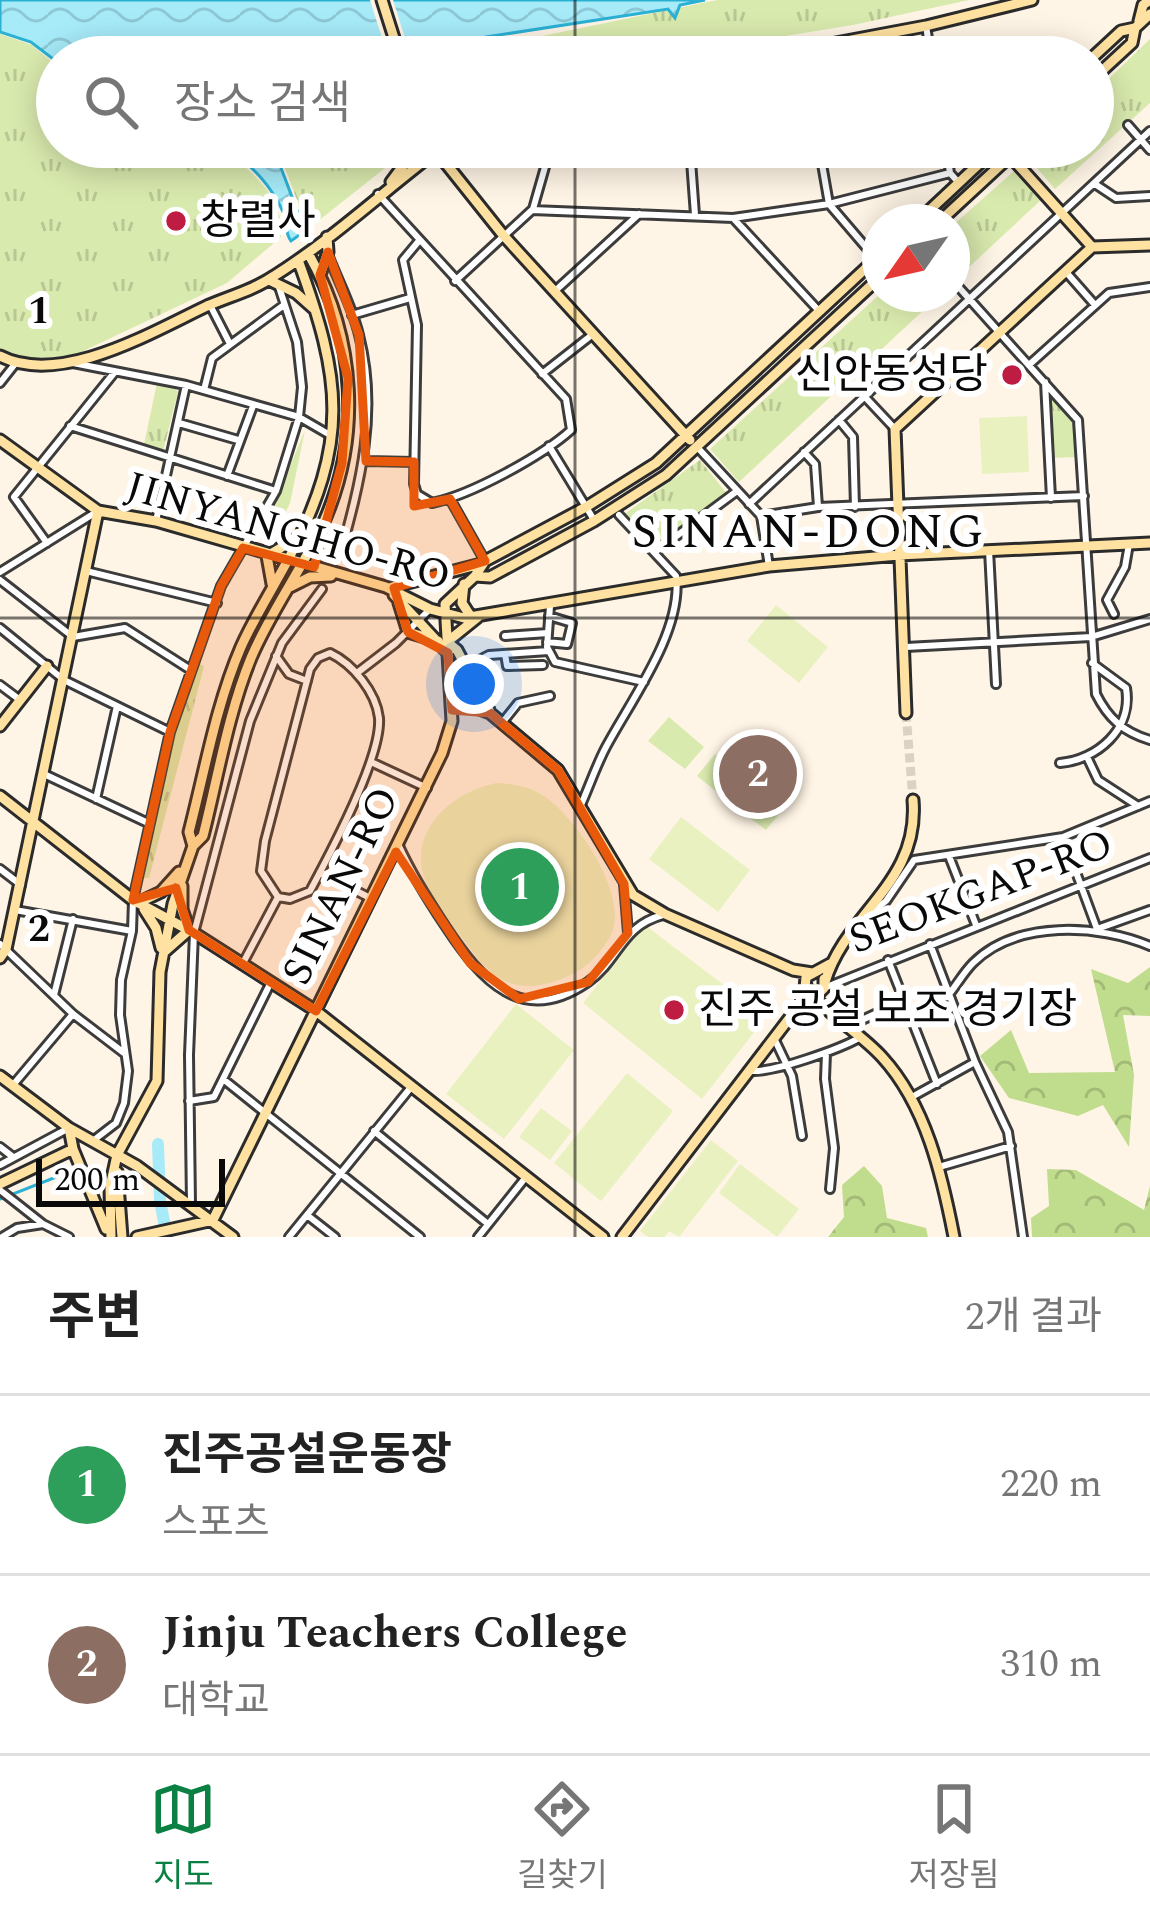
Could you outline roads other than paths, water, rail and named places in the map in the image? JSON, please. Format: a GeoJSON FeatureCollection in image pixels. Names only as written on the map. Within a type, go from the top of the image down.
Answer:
{"type":"FeatureCollection","features":[{"type":"Feature","properties":{"kind":"street"},"geometry":{"type":"LineString","coordinates":[[382,0],[393,36]]}},
{"type":"Feature","properties":{"kind":"street"},"geometry":{"type":"LineString","coordinates":[[881,36],[1032,0]]}},
{"type":"Feature","properties":{"kind":"street"},"geometry":{"type":"LineString","coordinates":[[1114,60],[1132,43],[1143,5],[1150,0]]}},
{"type":"Feature","properties":{"kind":"street"},"geometry":{"type":"LineString","coordinates":[[1114,38],[1150,14]]}},
{"type":"Feature","properties":{"kind":"street"},"geometry":{"type":"LineString","coordinates":[[926,26],[928,36]]}},
{"type":"Feature","properties":{"kind":"street"},"geometry":{"type":"LineString","coordinates":[[1128,124],[1150,150]]}},
{"type":"Feature","properties":{"kind":"street"},"geometry":{"type":"LineString","coordinates":[[1114,165],[1150,131]]}},
{"type":"Feature","properties":{"kind":"street"},"geometry":{"type":"LineString","coordinates":[[388,187],[402,168]]}},
{"type":"Feature","properties":{"kind":"street"},"geometry":{"type":"LineString","coordinates":[[69,363],[113,349],[209,305],[274,284],[412,168]]}},
{"type":"Feature","properties":{"kind":"street"},"geometry":{"type":"LineString","coordinates":[[452,168],[503,235],[761,516],[770,566]]}},
{"type":"Feature","properties":{"kind":"street"},"geometry":{"type":"LineString","coordinates":[[455,281],[532,210],[545,168]]}},
{"type":"Feature","properties":{"kind":"street"},"geometry":{"type":"LineString","coordinates":[[692,168],[695,215]]}},
{"type":"Feature","properties":{"kind":"street"},"geometry":{"type":"LineString","coordinates":[[823,168],[829,204],[862,240]]}},
{"type":"Feature","properties":{"kind":"street"},"geometry":{"type":"LineString","coordinates":[[949,168],[959,183]]}},
{"type":"Feature","properties":{"kind":"street"},"geometry":{"type":"LineString","coordinates":[[936,204],[979,168]]}},
{"type":"Feature","properties":{"kind":"street"},"geometry":{"type":"LineString","coordinates":[[955,204],[987,168]]}},
{"type":"Feature","properties":{"kind":"street"},"geometry":{"type":"LineString","coordinates":[[1020,168],[1092,247]]}},
{"type":"Feature","properties":{"kind":"street"},"geometry":{"type":"LineString","coordinates":[[1111,168],[970,300],[1075,414],[1080,426],[1096,694],[1119,726],[1150,740]]}},
{"type":"Feature","properties":{"kind":"street"},"geometry":{"type":"LineString","coordinates":[[532,210],[733,218],[829,204],[950,173]]}},
{"type":"Feature","properties":{"kind":"street"},"geometry":{"type":"LineString","coordinates":[[1095,184],[1116,198],[1150,196]]}},
{"type":"Feature","properties":{"kind":"street"},"geometry":{"type":"LineString","coordinates":[[378,194],[566,399],[572,424],[568,433],[549,446],[450,499],[432,502],[417,494],[416,326],[403,260],[418,242]]}},
{"type":"Feature","properties":{"kind":"street"},"geometry":{"type":"LineString","coordinates":[[554,292],[639,214]]}},
{"type":"Feature","properties":{"kind":"street"},"geometry":{"type":"LineString","coordinates":[[733,218],[820,311]]}},
{"type":"Feature","properties":{"kind":"street"},"geometry":{"type":"LineString","coordinates":[[320,275],[328,252],[327,237]]}},
{"type":"Feature","properties":{"kind":"street"},"geometry":{"type":"LineString","coordinates":[[896,429],[1092,247],[1150,244]]}},
{"type":"Feature","properties":{"kind":"street","name":"JINYANGHO-RO"},"geometry":{"type":"LineString","coordinates":[[328,252],[352,315],[365,373],[366,461],[340,556]]}},
{"type":"Feature","properties":{"kind":"street"},"geometry":{"type":"LineString","coordinates":[[110,1236],[110,1186],[117,1155],[157,1081],[163,953],[183,868],[203,836],[239,690],[269,622],[316,538],[337,482],[350,400],[344,347],[320,275],[303,257]]}},
{"type":"Feature","properties":{"kind":"street"},"geometry":{"type":"LineString","coordinates":[[193,846],[189,832],[227,686],[240,650],[302,532],[324,477],[332,436],[332,370],[303,257]]}},
{"type":"Feature","properties":{"kind":"street"},"geometry":{"type":"LineString","coordinates":[[386,587],[428,580],[483,562],[631,481],[687,436],[862,272]]}},
{"type":"Feature","properties":{"kind":"street"},"geometry":{"type":"LineString","coordinates":[[1066,272],[1095,304]]}},
{"type":"Feature","properties":{"kind":"street"},"geometry":{"type":"LineString","coordinates":[[92,1141],[116,1123],[124,1103],[128,1071],[121,980],[148,824],[170,732],[221,586],[276,491],[299,418],[302,387],[297,342],[274,284]]}},
{"type":"Feature","properties":{"kind":"street"},"geometry":{"type":"LineString","coordinates":[[274,284],[296,293],[319,314]]}},
{"type":"Feature","properties":{"kind":"street"},"geometry":{"type":"LineString","coordinates":[[1030,364],[1118,289],[1150,287]]}},
{"type":"Feature","properties":{"kind":"street"},"geometry":{"type":"LineString","coordinates":[[475,576],[490,577],[640,493],[698,448],[862,294]]}},
{"type":"Feature","properties":{"kind":"street"},"geometry":{"type":"LineString","coordinates":[[352,315],[410,298]]}},
{"type":"Feature","properties":{"kind":"street"},"geometry":{"type":"LineString","coordinates":[[204,390],[212,358],[285,304]]}},
{"type":"Feature","properties":{"kind":"street"},"geometry":{"type":"LineString","coordinates":[[209,305],[230,344]]}},
{"type":"Feature","properties":{"kind":"street"},"geometry":{"type":"LineString","coordinates":[[749,504],[957,312]]}},
{"type":"Feature","properties":{"kind":"street"},"geometry":{"type":"LineString","coordinates":[[542,374],[593,334]]}},
{"type":"Feature","properties":{"kind":"street"},"geometry":{"type":"LineString","coordinates":[[0,356],[15,364],[69,363],[186,385],[299,418],[332,436]]}},
{"type":"Feature","properties":{"kind":"street"},"geometry":{"type":"LineString","coordinates":[[0,383],[15,364]]}},
{"type":"Feature","properties":{"kind":"street"},"geometry":{"type":"LineString","coordinates":[[46,543],[14,501],[114,373]]}},
{"type":"Feature","properties":{"kind":"street"},"geometry":{"type":"LineString","coordinates":[[1045,382],[1052,498]]}},
{"type":"Feature","properties":{"kind":"street"},"geometry":{"type":"LineString","coordinates":[[156,521],[186,385]]}},
{"type":"Feature","properties":{"kind":"street"},"geometry":{"type":"LineString","coordinates":[[864,396],[896,429],[906,713]]}},
{"type":"Feature","properties":{"kind":"street"},"geometry":{"type":"LineString","coordinates":[[227,476],[254,405]]}},
{"type":"Feature","properties":{"kind":"street"},"geometry":{"type":"LineString","coordinates":[[839,420],[854,437],[855,507]]}},
{"type":"Feature","properties":{"kind":"street"},"geometry":{"type":"LineString","coordinates":[[179,422],[238,440]]}},
{"type":"Feature","properties":{"kind":"street"},"geometry":{"type":"LineString","coordinates":[[70,426],[276,491]]}},
{"type":"Feature","properties":{"kind":"street","name":"JINYANGHO-RO"},"geometry":{"type":"LineString","coordinates":[[0,440],[98,511],[156,521],[386,587],[443,614],[475,618],[550,611],[770,566],[1150,543]]}},
{"type":"Feature","properties":{"kind":"street"},"geometry":{"type":"LineString","coordinates":[[549,446],[594,521]]}},
{"type":"Feature","properties":{"kind":"street"},"geometry":{"type":"LineString","coordinates":[[805,452],[815,464],[818,507]]}},
{"type":"Feature","properties":{"kind":"street"},"geometry":{"type":"LineString","coordinates":[[366,461],[414,462]]}},
{"type":"Feature","properties":{"kind":"street"},"geometry":{"type":"LineString","coordinates":[[655,552],[737,490]]}},
{"type":"Feature","properties":{"kind":"street"},"geometry":{"type":"LineString","coordinates":[[761,516],[818,507],[1084,496]]}},
{"type":"Feature","properties":{"kind":"street"},"geometry":{"type":"LineString","coordinates":[[450,499],[483,562]]}},
{"type":"Feature","properties":{"kind":"street"},"geometry":{"type":"LineString","coordinates":[[98,511],[0,576],[73,637],[124,628],[189,669]]}},
{"type":"Feature","properties":{"kind":"street"},"geometry":{"type":"LineString","coordinates":[[98,511],[35,822],[2,950],[124,1053]]}},
{"type":"Feature","properties":{"kind":"street"},"geometry":{"type":"LineString","coordinates":[[580,807],[607,746],[644,682],[676,602],[678,582],[619,515]]}},
{"type":"Feature","properties":{"kind":"street"},"geometry":{"type":"LineString","coordinates":[[271,589],[273,573],[267,556],[283,550],[302,532]]}},
{"type":"Feature","properties":{"kind":"street"},"geometry":{"type":"LineString","coordinates":[[316,538],[318,559],[340,575]]}},
{"type":"Feature","properties":{"kind":"street"},"geometry":{"type":"LineString","coordinates":[[1114,614],[1107,600],[1125,567],[1130,544]]}},
{"type":"Feature","properties":{"kind":"street"},"geometry":{"type":"LineString","coordinates":[[989,550],[995,684]]}},
{"type":"Feature","properties":{"kind":"street"},"geometry":{"type":"LineString","coordinates":[[443,614],[445,604],[483,562]]}},
{"type":"Feature","properties":{"kind":"street"},"geometry":{"type":"LineString","coordinates":[[86,571],[217,603]]}},
{"type":"Feature","properties":{"kind":"street"},"geometry":{"type":"LineString","coordinates":[[288,589],[310,578],[340,575]]}},
{"type":"Feature","properties":{"kind":"street"},"geometry":{"type":"LineString","coordinates":[[1071,583],[1087,583]]}},
{"type":"Feature","properties":{"kind":"street"},"geometry":{"type":"LineString","coordinates":[[444,646],[475,618],[465,612],[462,603],[464,584]]}},
{"type":"Feature","properties":{"kind":"street"},"geometry":{"type":"LineString","coordinates":[[386,587],[466,668],[490,712],[551,763],[633,895],[664,914],[793,970],[818,987]]}},
{"type":"Feature","properties":{"kind":"street","name":"JINYANGHO-RO"},"geometry":{"type":"LineString","coordinates":[[191,1204],[192,932],[238,765],[276,656],[322,589]]}},
{"type":"Feature","properties":{"kind":"street"},"geometry":{"type":"LineString","coordinates":[[398,598],[408,632]]}},
{"type":"Feature","properties":{"kind":"street"},"geometry":{"type":"LineString","coordinates":[[357,673],[430,609]]}},
{"type":"Feature","properties":{"kind":"street"},"geometry":{"type":"LineString","coordinates":[[505,636],[548,642],[567,644],[572,623],[550,611],[548,642],[555,662],[644,682]]}},
{"type":"Feature","properties":{"kind":"street","name":"SINAN-RO"},"geometry":{"type":"LineString","coordinates":[[213,1220],[427,788],[452,721],[443,614]]}},
{"type":"Feature","properties":{"kind":"street"},"geometry":{"type":"LineString","coordinates":[[906,646],[1091,638],[1150,619]]}},
{"type":"Feature","properties":{"kind":"street"},"geometry":{"type":"LineString","coordinates":[[0,628],[64,680],[170,732]]}},
{"type":"Feature","properties":{"kind":"street"},"geometry":{"type":"LineString","coordinates":[[408,632],[444,646]]}},
{"type":"Feature","properties":{"kind":"street"},"geometry":{"type":"LineString","coordinates":[[466,668],[481,657],[548,642]]}},
{"type":"Feature","properties":{"kind":"street"},"geometry":{"type":"LineString","coordinates":[[330,653],[357,673],[376,704],[380,723],[370,762],[310,891],[278,897],[264,880],[261,862],[307,681],[318,658],[330,653]]}},
{"type":"Feature","properties":{"kind":"street"},"geometry":{"type":"LineString","coordinates":[[505,654],[508,666],[543,665]]}},
{"type":"Feature","properties":{"kind":"street"},"geometry":{"type":"LineString","coordinates":[[276,656],[289,674],[307,681]]}},
{"type":"Feature","properties":{"kind":"street"},"geometry":{"type":"LineString","coordinates":[[1060,763],[1088,759],[1126,712],[1126,688],[1092,663]]}},
{"type":"Feature","properties":{"kind":"street"},"geometry":{"type":"LineString","coordinates":[[0,726],[47,666]]}},
{"type":"Feature","properties":{"kind":"street"},"geometry":{"type":"LineString","coordinates":[[450,682],[477,708]]}},
{"type":"Feature","properties":{"kind":"street"},"geometry":{"type":"LineString","coordinates":[[0,685],[20,700]]}},
{"type":"Feature","properties":{"kind":"street"},"geometry":{"type":"LineString","coordinates":[[502,722],[518,703],[550,696]]}},
{"type":"Feature","properties":{"kind":"street"},"geometry":{"type":"LineString","coordinates":[[96,799],[116,706]]}},
{"type":"Feature","properties":{"kind":"street"},"geometry":{"type":"LineString","coordinates":[[452,721],[464,709],[490,712]]}},
{"type":"Feature","properties":{"kind":"street"},"geometry":{"type":"LineString","coordinates":[[1088,759],[1098,780],[1138,806]]}},
{"type":"Feature","properties":{"kind":"street"},"geometry":{"type":"LineString","coordinates":[[370,762],[427,788]]}},
{"type":"Feature","properties":{"kind":"street"},"geometry":{"type":"LineString","coordinates":[[44,774],[148,824]]}},
{"type":"Feature","properties":{"kind":"street"},"geometry":{"type":"LineString","coordinates":[[0,796],[137,902],[170,918],[316,1012],[602,1237]]}},
{"type":"Feature","properties":{"kind":"street"},"geometry":{"type":"LineString","coordinates":[[622,1237],[818,987],[866,918],[906,856],[914,834],[914,800]]}},
{"type":"Feature","properties":{"kind":"street"},"geometry":{"type":"LineString","coordinates":[[866,918],[886,901],[914,860],[1063,837],[1150,801]]}},
{"type":"Feature","properties":{"kind":"street"},"geometry":{"type":"LineString","coordinates":[[1063,837],[1096,929]]}},
{"type":"Feature","properties":{"kind":"street"},"geometry":{"type":"LineString","coordinates":[[399,846],[418,886],[470,963],[490,984],[519,999],[554,996],[588,982],[628,933],[664,914]]}},
{"type":"Feature","properties":{"kind":"street"},"geometry":{"type":"LineString","coordinates":[[948,855],[976,925]]}},
{"type":"Feature","properties":{"kind":"street","name":"SEOKGAP-RO"},"geometry":{"type":"LineString","coordinates":[[818,987],[1150,858]]}},
{"type":"Feature","properties":{"kind":"street"},"geometry":{"type":"LineString","coordinates":[[183,868],[181,897],[192,932]]}},
{"type":"Feature","properties":{"kind":"street"},"geometry":{"type":"LineString","coordinates":[[137,902],[161,892],[183,868]]}},
{"type":"Feature","properties":{"kind":"street"},"geometry":{"type":"LineString","coordinates":[[0,869],[21,885]]}},
{"type":"Feature","properties":{"kind":"street"},"geometry":{"type":"LineString","coordinates":[[320,872],[373,900]]}},
{"type":"Feature","properties":{"kind":"street"},"geometry":{"type":"LineString","coordinates":[[624,884],[628,933]]}},
{"type":"Feature","properties":{"kind":"street"},"geometry":{"type":"LineString","coordinates":[[242,964],[278,897]]}},
{"type":"Feature","properties":{"kind":"street"},"geometry":{"type":"LineString","coordinates":[[137,902],[156,928],[163,953]]}},
{"type":"Feature","properties":{"kind":"street"},"geometry":{"type":"LineString","coordinates":[[15,910],[132,931]]}},
{"type":"Feature","properties":{"kind":"street"},"geometry":{"type":"LineString","coordinates":[[950,993],[990,950],[1046,932],[1096,929],[1150,910]]}},
{"type":"Feature","properties":{"kind":"street"},"geometry":{"type":"LineString","coordinates":[[54,995],[73,919]]}},
{"type":"Feature","properties":{"kind":"street"},"geometry":{"type":"LineString","coordinates":[[1096,929],[1150,942]]}},
{"type":"Feature","properties":{"kind":"street"},"geometry":{"type":"LineString","coordinates":[[163,953],[192,932]]}},
{"type":"Feature","properties":{"kind":"street"},"geometry":{"type":"LineString","coordinates":[[930,944],[1011,1146],[1023,1237]]}},
{"type":"Feature","properties":{"kind":"street"},"geometry":{"type":"LineString","coordinates":[[888,960],[937,1084]]}},
{"type":"Feature","properties":{"kind":"street"},"geometry":{"type":"LineString","coordinates":[[793,970],[814,973],[831,964]]}},
{"type":"Feature","properties":{"kind":"street"},"geometry":{"type":"LineString","coordinates":[[814,973],[823,1004],[889,1065],[908,1099],[939,1167],[954,1237]]}},
{"type":"Feature","properties":{"kind":"street"},"geometry":{"type":"LineString","coordinates":[[189,1101],[214,1097],[270,984]]}},
{"type":"Feature","properties":{"kind":"street"},"geometry":{"type":"LineString","coordinates":[[849,1026],[903,1001]]}},
{"type":"Feature","properties":{"kind":"street"},"geometry":{"type":"LineString","coordinates":[[13,1084],[73,1014]]}},
{"type":"Feature","properties":{"kind":"street"},"geometry":{"type":"LineString","coordinates":[[749,1070],[788,1065],[861,1037]]}},
{"type":"Feature","properties":{"kind":"street"},"geometry":{"type":"LineString","coordinates":[[774,1038],[788,1065],[802,1136]]}},
{"type":"Feature","properties":{"kind":"street"},"geometry":{"type":"LineString","coordinates":[[826,1053],[834,1148],[830,1190]]}},
{"type":"Feature","properties":{"kind":"street"},"geometry":{"type":"LineString","coordinates":[[908,1099],[975,1062]]}},
{"type":"Feature","properties":{"kind":"street"},"geometry":{"type":"LineString","coordinates":[[0,1076],[69,1128],[137,1166],[233,1237]]}},
{"type":"Feature","properties":{"kind":"street"},"geometry":{"type":"LineString","coordinates":[[224,1079],[420,1237]]}},
{"type":"Feature","properties":{"kind":"street"},"geometry":{"type":"LineString","coordinates":[[289,1237],[412,1085]]}},
{"type":"Feature","properties":{"kind":"street"},"geometry":{"type":"LineString","coordinates":[[69,1128],[110,1236]]}},
{"type":"Feature","properties":{"kind":"street"},"geometry":{"type":"LineString","coordinates":[[0,1165],[69,1128]]}},
{"type":"Feature","properties":{"kind":"street"},"geometry":{"type":"LineString","coordinates":[[374,1132],[488,1224]]}},
{"type":"Feature","properties":{"kind":"street"},"geometry":{"type":"LineString","coordinates":[[939,1167],[1011,1146]]}},
{"type":"Feature","properties":{"kind":"street"},"geometry":{"type":"LineString","coordinates":[[0,1147],[13,1157]]}},
{"type":"Feature","properties":{"kind":"street"},"geometry":{"type":"LineString","coordinates":[[69,1237],[43,1224],[0,1187],[74,1149]]}},
{"type":"Feature","properties":{"kind":"street"},"geometry":{"type":"LineString","coordinates":[[117,1155],[122,1237]]}},
{"type":"Feature","properties":{"kind":"street"},"geometry":{"type":"LineString","coordinates":[[478,1237],[526,1177]]}},
{"type":"Feature","properties":{"kind":"street"},"geometry":{"type":"LineString","coordinates":[[307,1215],[334,1237]]}},
{"type":"Feature","properties":{"kind":"street"},"geometry":{"type":"LineString","coordinates":[[138,1237],[213,1220]]}},
{"type":"Feature","properties":{"kind":"street"},"geometry":{"type":"LineString","coordinates":[[2,1237],[17,1228],[43,1224]]}},
{"type":"Feature","properties":{"kind":"water"},"geometry":{"type":"Polygon","coordinates":[[[0,0],[705,0],[680,5],[675,18],[668,9],[492,36],[36,36],[36,46],[0,32],[0,0]]]}},
{"type":"Feature","properties":{"kind":"water"},"geometry":{"type":"Polygon","coordinates":[[[281,168],[305,231],[291,241],[284,214],[253,169],[281,168]]]}},
{"type":"Feature","properties":{"kind":"waterway"},"geometry":{"type":"LineString","coordinates":[[158,1144],[167,1237]]}},
{"type":"Feature","properties":{"kind":"waterway"},"geometry":{"type":"LineString","coordinates":[[0,1199],[74,1170]]}},
{"type":"Feature","properties":{"kind":"tunnel"},"geometry":{"type":"LineString","coordinates":[[906,713],[913,800]]}},
{"type":"Feature","properties":{"kind":"place","name":"창렬사"},"geometry":{"type":"Point","coordinates":[176,221]}},
{"type":"Feature","properties":{"kind":"place","name":"신안동성당"},"geometry":{"type":"Point","coordinates":[1012,375]}},
{"type":"Feature","properties":{"kind":"place","name":"Jinju Teachers College"},"geometry":{"type":"Point","coordinates":[758,774]}},
{"type":"Feature","properties":{"kind":"place","name":"진주공설운동장"},"geometry":{"type":"Point","coordinates":[520,887]}},
{"type":"Feature","properties":{"kind":"place","name":"진주 공설 보조 경기장"},"geometry":{"type":"Point","coordinates":[674,1010]}},
{"type":"Feature","properties":{"kind":"district","name":"SINAN-DONG"},"geometry":{"type":"Point","coordinates":[809,532]}}]}
